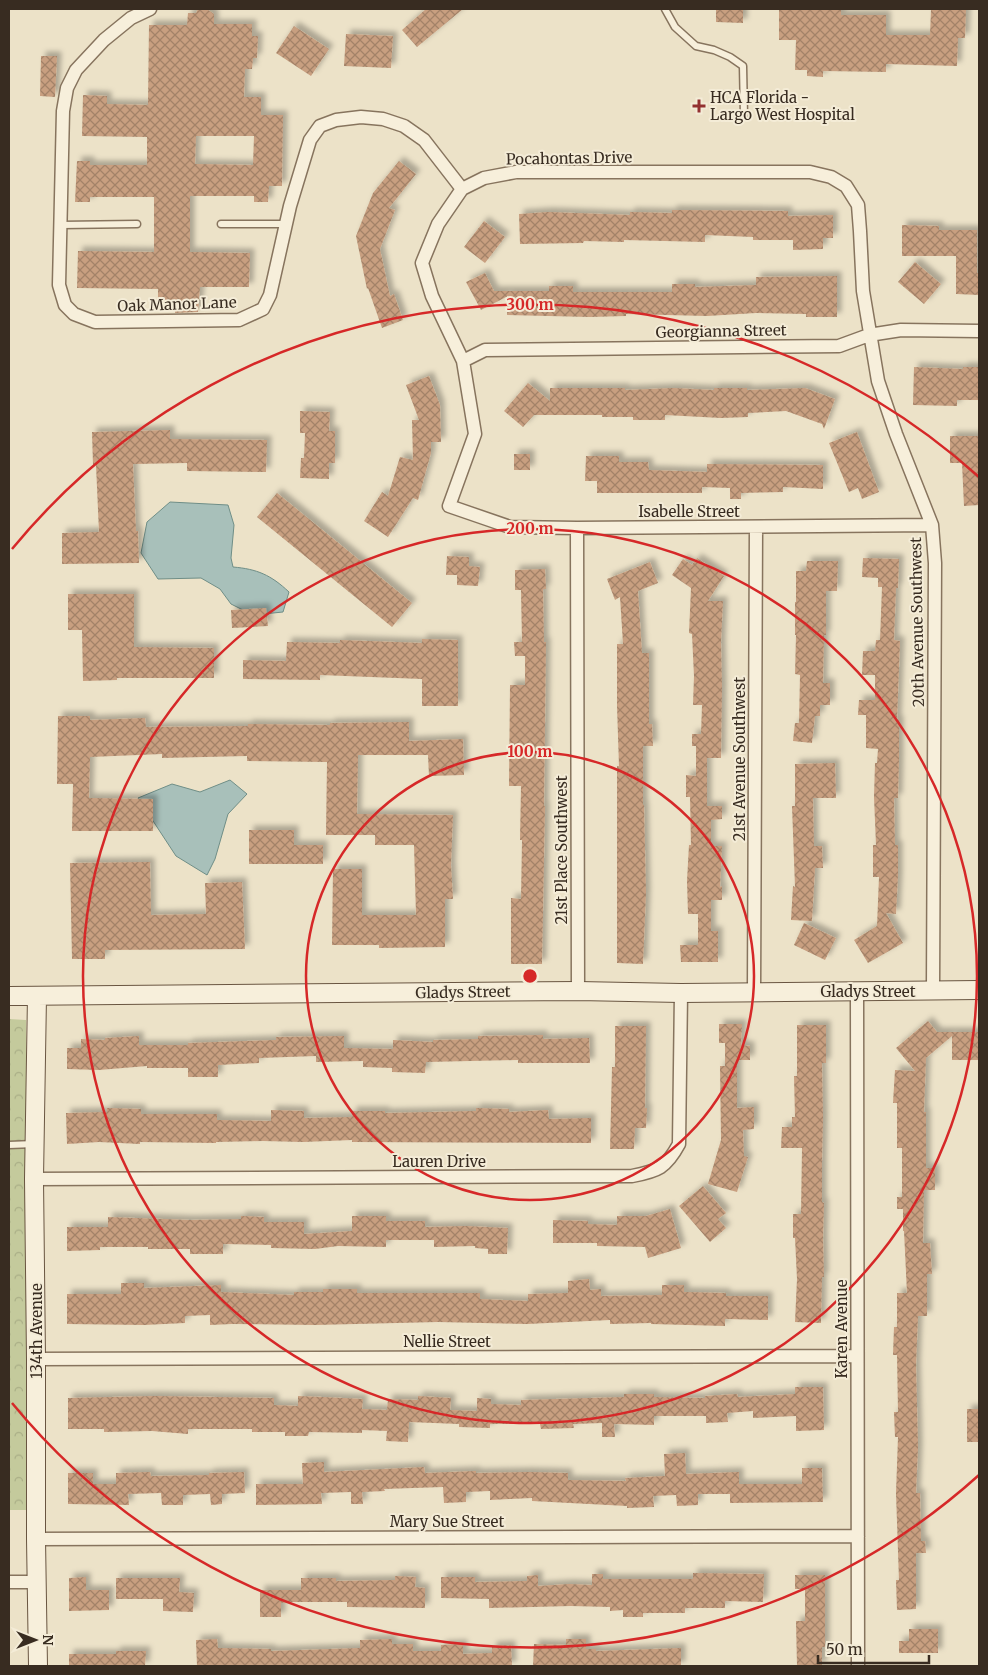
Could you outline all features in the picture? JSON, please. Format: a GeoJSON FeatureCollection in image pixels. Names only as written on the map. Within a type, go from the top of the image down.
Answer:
{"type":"FeatureCollection","features":[{"type":"Feature","properties":{"kind":"street","name":"Oak Manor Lane"},"geometry":{"type":"LineString","coordinates":[[150,9],[131,18],[104,40],[76,70],[66,88],[62,111],[59,285],[64,305],[74,314],[95,322],[239,320],[263,309],[270,295],[286,224],[310,140],[320,126],[336,120],[361,117],[383,119],[404,126],[424,140],[462,189]]}},
{"type":"Feature","properties":{"kind":"street","name":"Pocahontas Drive"},"geometry":{"type":"LineString","coordinates":[[449,506],[475,434],[463,361],[432,296],[422,263],[438,224],[462,189],[484,178],[516,172],[810,172],[831,177],[846,186],[858,205]]}},
{"type":"Feature","properties":{"kind":"street","name":"20th Avenue Southwest"},"geometry":{"type":"LineString","coordinates":[[858,205],[863,291],[878,381],[896,434],[932,525],[936,563],[933,990]]}},
{"type":"Feature","properties":{"kind":"street","name":"Georgianna Street"},"geometry":{"type":"LineString","coordinates":[[463,361],[485,350],[839,346],[869,335],[901,330],[979,331]]}},
{"type":"Feature","properties":{"kind":"street","name":"Isabelle Street"},"geometry":{"type":"LineString","coordinates":[[449,506],[510,527],[932,525]]}},
{"type":"Feature","properties":{"kind":"street","name":"21st Avenue Southwest"},"geometry":{"type":"LineString","coordinates":[[754,992],[756,527]]}},
{"type":"Feature","properties":{"kind":"street","name":"21st Place Southwest"},"geometry":{"type":"LineString","coordinates":[[577,528],[578,991]]}},
{"type":"Feature","properties":{"kind":"street","name":"Gladys Street"},"geometry":{"type":"LineString","coordinates":[[9,996],[578,991],[681,994],[979,990]]}},
{"type":"Feature","properties":{"kind":"street","name":"Karen Avenue"},"geometry":{"type":"LineString","coordinates":[[857,991],[858,1666]]}},
{"type":"Feature","properties":{"kind":"street","name":"Lauren Drive"},"geometry":{"type":"LineString","coordinates":[[34,1179],[622,1176],[654,1172],[671,1159],[679,1144],[681,994]]}},
{"type":"Feature","properties":{"kind":"street","name":"134th Avenue"},"geometry":{"type":"LineString","coordinates":[[37,996],[34,1179],[38,1666]]}},
{"type":"Feature","properties":{"kind":"street","name":"Nellie Street"},"geometry":{"type":"LineString","coordinates":[[36,1359],[857,1356]]}},
{"type":"Feature","properties":{"kind":"street","name":"Mary Sue Street"},"geometry":{"type":"LineString","coordinates":[[36,1539],[858,1536]]}},
{"type":"Feature","properties":{"kind":"street"},"geometry":{"type":"LineString","coordinates":[[9,1582],[36,1582]]}},
{"type":"Feature","properties":{"kind":"lane"},"geometry":{"type":"LineString","coordinates":[[665,9],[675,27],[696,46],[714,50],[730,57],[743,66],[744,116]]}},
{"type":"Feature","properties":{"kind":"lane"},"geometry":{"type":"LineString","coordinates":[[61,225],[137,224]]}},
{"type":"Feature","properties":{"kind":"lane"},"geometry":{"type":"LineString","coordinates":[[221,224],[286,224]]}},
{"type":"Feature","properties":{"kind":"lane"},"geometry":{"type":"LineString","coordinates":[[9,1145],[35,1144]]}},
{"type":"Feature","properties":{"kind":"green space"},"geometry":{"type":"Polygon","coordinates":[[[9,1019],[26,1020],[27,1510],[9,1510],[9,1019]]]}},
{"type":"Feature","properties":{"kind":"water"},"geometry":{"type":"Polygon","coordinates":[[[170,502],[228,505],[234,525],[231,558],[233,567],[249,569],[263,574],[276,581],[289,592],[283,612],[253,615],[231,604],[220,589],[201,578],[158,579],[141,553],[147,522],[170,502]]]}},
{"type":"Feature","properties":{"kind":"water"},"geometry":{"type":"Polygon","coordinates":[[[230,780],[247,794],[228,814],[215,859],[207,875],[176,856],[138,798],[172,784],[200,792],[230,780]]]}},
{"type":"Feature","properties":{"kind":"building"},"geometry":{"type":"Polygon","coordinates":[[[198,9],[207,9],[214,14],[214,24],[252,24],[252,36],[258,36],[257,58],[253,58],[252,69],[245,69],[244,97],[261,97],[261,115],[283,115],[282,186],[269,186],[268,202],[254,202],[254,196],[190,196],[190,252],[250,253],[249,287],[200,287],[198,312],[175,313],[175,302],[158,301],[158,289],[77,288],[78,251],[154,252],[154,197],[90,197],[90,202],[75,202],[77,161],[90,161],[90,165],[147,165],[147,137],[82,136],[83,95],[107,96],[107,104],[148,105],[149,25],[187,25],[188,13],[196,13],[198,9]],[[196,136],[195,164],[253,165],[254,136],[196,136]]]}},
{"type":"Feature","properties":{"kind":"building"},"geometry":{"type":"Polygon","coordinates":[[[426,9],[463,9],[417,47],[402,30],[426,9]]]}},
{"type":"Feature","properties":{"kind":"building"},"geometry":{"type":"Polygon","coordinates":[[[716,9],[743,9],[743,23],[716,22],[716,9]]]}},
{"type":"Feature","properties":{"kind":"building"},"geometry":{"type":"Polygon","coordinates":[[[779,9],[841,9],[841,15],[886,15],[886,35],[930,35],[931,9],[966,9],[965,38],[958,38],[957,66],[886,64],[886,72],[823,71],[823,77],[807,76],[807,70],[795,70],[796,40],[779,40],[779,9]]]}},
{"type":"Feature","properties":{"kind":"building"},"geometry":{"type":"Polygon","coordinates":[[[294,26],[329,49],[311,76],[276,53],[294,26]]]}},
{"type":"Feature","properties":{"kind":"building"},"geometry":{"type":"Polygon","coordinates":[[[346,34],[393,36],[391,68],[344,66],[346,34]]]}},
{"type":"Feature","properties":{"kind":"building"},"geometry":{"type":"Polygon","coordinates":[[[41,56],[57,56],[55,97],[40,96],[41,56]]]}},
{"type":"Feature","properties":{"kind":"building"},"geometry":{"type":"Polygon","coordinates":[[[399,161],[416,174],[389,208],[395,210],[380,249],[390,296],[394,294],[403,320],[382,328],[367,289],[356,236],[373,193],[399,161]]]}},
{"type":"Feature","properties":{"kind":"building"},"geometry":{"type":"Polygon","coordinates":[[[672,210],[788,211],[788,216],[833,215],[833,238],[823,238],[823,249],[793,250],[793,240],[753,240],[753,237],[705,235],[705,242],[624,240],[624,242],[584,241],[583,243],[520,244],[519,214],[548,212],[630,215],[630,212],[672,213],[672,210]]]}},
{"type":"Feature","properties":{"kind":"building"},"geometry":{"type":"Polygon","coordinates":[[[484,221],[505,237],[485,263],[464,247],[484,221]]]}},
{"type":"Feature","properties":{"kind":"building"},"geometry":{"type":"Polygon","coordinates":[[[902,225],[939,226],[939,230],[977,230],[979,295],[956,294],[956,256],[902,256],[902,225]]]}},
{"type":"Feature","properties":{"kind":"building"},"geometry":{"type":"Polygon","coordinates":[[[915,262],[941,284],[924,304],[898,282],[915,262]]]}},
{"type":"Feature","properties":{"kind":"building"},"geometry":{"type":"Polygon","coordinates":[[[485,273],[494,291],[549,291],[549,286],[573,286],[573,292],[672,292],[672,284],[695,284],[695,287],[756,285],[756,277],[837,276],[837,317],[806,317],[806,314],[756,313],[707,316],[626,314],[626,316],[590,317],[507,315],[508,296],[481,310],[466,282],[485,273]]]}},
{"type":"Feature","properties":{"kind":"building"},"geometry":{"type":"Polygon","coordinates":[[[914,367],[963,369],[963,367],[979,367],[979,400],[957,400],[957,406],[913,405],[914,367]]]}},
{"type":"Feature","properties":{"kind":"building"},"geometry":{"type":"Polygon","coordinates":[[[429,376],[440,405],[441,442],[431,442],[431,453],[418,500],[413,498],[388,537],[364,521],[382,492],[388,496],[400,457],[413,460],[412,420],[419,420],[406,385],[429,376]]]}},
{"type":"Feature","properties":{"kind":"building"},"geometry":{"type":"Polygon","coordinates":[[[528,383],[550,401],[550,388],[714,390],[714,388],[747,388],[747,390],[805,388],[835,399],[824,429],[822,424],[786,411],[748,413],[748,417],[721,418],[665,415],[665,420],[633,420],[633,417],[602,417],[602,415],[534,415],[523,427],[504,411],[528,383]]]}},
{"type":"Feature","properties":{"kind":"building"},"geometry":{"type":"Polygon","coordinates":[[[300,411],[330,412],[329,431],[335,431],[335,463],[329,463],[329,479],[300,478],[301,458],[304,458],[305,433],[300,433],[300,411]]]}},
{"type":"Feature","properties":{"kind":"building"},"geometry":{"type":"Polygon","coordinates":[[[170,430],[170,439],[267,440],[266,472],[187,471],[187,463],[133,464],[139,563],[62,564],[62,533],[99,532],[96,465],[93,465],[92,432],[170,430]]]}},
{"type":"Feature","properties":{"kind":"building"},"geometry":{"type":"Polygon","coordinates":[[[857,432],[879,492],[862,499],[858,488],[849,492],[829,443],[857,432]]]}},
{"type":"Feature","properties":{"kind":"building"},"geometry":{"type":"Polygon","coordinates":[[[950,436],[979,436],[979,505],[964,506],[962,463],[950,463],[950,436]]]}},
{"type":"Feature","properties":{"kind":"building"},"geometry":{"type":"Polygon","coordinates":[[[514,454],[530,454],[530,470],[514,470],[514,454]]]}},
{"type":"Feature","properties":{"kind":"building"},"geometry":{"type":"Polygon","coordinates":[[[586,456],[619,456],[619,462],[648,462],[649,470],[707,472],[707,464],[823,465],[823,489],[783,487],[783,492],[741,493],[741,499],[730,499],[730,488],[702,487],[702,493],[597,493],[597,481],[585,481],[586,456]]]}},
{"type":"Feature","properties":{"kind":"building"},"geometry":{"type":"Polygon","coordinates":[[[277,493],[412,603],[392,627],[257,517],[277,493]]]}},
{"type":"Feature","properties":{"kind":"building"},"geometry":{"type":"Polygon","coordinates":[[[447,556],[469,557],[469,566],[480,567],[478,586],[457,585],[457,575],[446,575],[447,556]]]}},
{"type":"Feature","properties":{"kind":"building"},"geometry":{"type":"Polygon","coordinates":[[[697,558],[724,576],[708,601],[723,601],[721,758],[707,758],[707,806],[722,806],[722,819],[711,820],[711,846],[722,846],[720,887],[722,886],[722,900],[711,900],[711,931],[718,931],[718,962],[681,962],[680,945],[698,945],[698,914],[688,914],[687,881],[689,845],[691,845],[690,797],[686,797],[686,775],[696,776],[696,746],[692,746],[692,734],[701,734],[702,705],[693,705],[692,634],[689,633],[691,588],[672,575],[683,559],[692,565],[697,558]]]}},
{"type":"Feature","properties":{"kind":"building"},"geometry":{"type":"Polygon","coordinates":[[[863,558],[899,559],[894,640],[900,641],[897,720],[899,720],[898,798],[894,798],[895,845],[898,845],[898,875],[896,914],[886,913],[903,943],[868,963],[854,940],[877,926],[879,877],[873,877],[873,845],[876,845],[874,797],[875,763],[877,763],[878,749],[866,748],[866,715],[858,715],[859,700],[875,700],[875,675],[862,675],[863,651],[875,651],[876,640],[880,640],[882,587],[878,587],[878,578],[862,577],[863,558]]]}},
{"type":"Feature","properties":{"kind":"building"},"geometry":{"type":"Polygon","coordinates":[[[807,561],[838,561],[837,591],[826,591],[823,683],[830,683],[830,705],[820,705],[820,716],[815,716],[812,743],[793,741],[795,723],[799,723],[800,675],[795,674],[796,571],[806,571],[807,561]]]}},
{"type":"Feature","properties":{"kind":"building"},"geometry":{"type":"Polygon","coordinates":[[[650,562],[658,583],[638,591],[642,653],[649,653],[649,724],[652,724],[653,746],[643,746],[646,893],[643,964],[617,963],[617,766],[619,766],[617,644],[623,644],[620,597],[615,600],[607,579],[650,562]]]}},
{"type":"Feature","properties":{"kind":"building"},"geometry":{"type":"Polygon","coordinates":[[[545,569],[546,589],[543,589],[544,642],[546,642],[542,964],[511,964],[511,898],[521,899],[522,840],[520,840],[521,786],[509,786],[510,685],[525,685],[525,656],[515,656],[514,642],[522,642],[521,590],[515,590],[515,570],[545,569]]]}},
{"type":"Feature","properties":{"kind":"building"},"geometry":{"type":"Polygon","coordinates":[[[68,594],[134,594],[134,647],[214,648],[214,678],[117,678],[117,680],[83,681],[82,630],[68,630],[68,594]]]}},
{"type":"Feature","properties":{"kind":"building"},"geometry":{"type":"Polygon","coordinates":[[[266,608],[268,626],[232,628],[231,610],[266,608]]]}},
{"type":"Feature","properties":{"kind":"building"},"geometry":{"type":"Polygon","coordinates":[[[422,639],[458,640],[458,706],[422,706],[422,679],[320,675],[320,680],[243,679],[243,660],[286,661],[287,642],[340,643],[340,640],[422,643],[422,639]]]}},
{"type":"Feature","properties":{"kind":"building"},"geometry":{"type":"Polygon","coordinates":[[[58,716],[90,716],[90,720],[145,718],[146,727],[409,722],[409,741],[463,739],[464,775],[429,776],[428,755],[358,755],[357,814],[453,815],[451,865],[453,899],[445,899],[445,947],[379,948],[379,945],[332,945],[333,869],[362,869],[362,915],[416,915],[414,845],[375,845],[375,835],[326,835],[327,762],[247,761],[247,756],[162,758],[162,754],[90,757],[89,798],[153,799],[153,831],[72,831],[73,784],[57,784],[58,716]]]}},
{"type":"Feature","properties":{"kind":"building"},"geometry":{"type":"Polygon","coordinates":[[[835,763],[836,798],[813,798],[814,846],[822,846],[823,868],[815,868],[812,921],[791,920],[793,886],[795,887],[792,806],[795,806],[795,764],[835,763]]]}},
{"type":"Feature","properties":{"kind":"building"},"geometry":{"type":"Polygon","coordinates":[[[249,830],[294,830],[294,845],[323,845],[323,864],[249,864],[249,830]]]}},
{"type":"Feature","properties":{"kind":"building"},"geometry":{"type":"Polygon","coordinates":[[[150,862],[151,915],[206,914],[205,883],[242,882],[245,949],[105,950],[105,959],[72,959],[70,863],[150,862]]]}},
{"type":"Feature","properties":{"kind":"building"},"geometry":{"type":"Polygon","coordinates":[[[804,923],[836,938],[825,960],[794,945],[804,923]]]}},
{"type":"Feature","properties":{"kind":"building"},"geometry":{"type":"Polygon","coordinates":[[[928,1021],[937,1032],[979,1032],[979,1060],[952,1060],[952,1036],[926,1058],[924,1112],[926,1112],[926,1168],[935,1168],[935,1190],[924,1190],[923,1243],[930,1243],[932,1274],[927,1274],[927,1316],[918,1316],[916,1493],[920,1493],[921,1541],[925,1541],[926,1553],[916,1553],[916,1609],[897,1610],[896,1580],[899,1580],[896,1493],[898,1437],[895,1437],[894,1412],[898,1412],[897,1355],[893,1355],[894,1327],[897,1327],[897,1293],[907,1293],[903,1209],[897,1209],[897,1197],[902,1197],[902,1148],[897,1148],[897,1103],[893,1103],[895,1070],[915,1071],[896,1048],[928,1021]]]}},
{"type":"Feature","properties":{"kind":"building"},"geometry":{"type":"Polygon","coordinates":[[[719,1024],[742,1024],[741,1045],[750,1046],[750,1060],[737,1060],[737,1108],[754,1107],[754,1129],[743,1130],[744,1156],[748,1157],[737,1192],[708,1184],[721,1140],[720,1066],[725,1066],[725,1043],[719,1043],[719,1024]]]}},
{"type":"Feature","properties":{"kind":"building"},"geometry":{"type":"Polygon","coordinates":[[[797,1025],[826,1025],[826,1063],[822,1063],[824,1277],[822,1277],[821,1323],[795,1322],[797,1279],[793,1214],[801,1214],[802,1148],[781,1148],[782,1127],[792,1127],[792,1117],[795,1117],[794,1076],[797,1076],[797,1025]]]}},
{"type":"Feature","properties":{"kind":"building"},"geometry":{"type":"Polygon","coordinates":[[[615,1026],[646,1026],[646,1128],[635,1128],[634,1149],[610,1149],[612,1067],[615,1067],[615,1026]]]}},
{"type":"Feature","properties":{"kind":"building"},"geometry":{"type":"Polygon","coordinates":[[[543,1035],[543,1039],[589,1038],[590,1063],[518,1063],[518,1060],[426,1062],[425,1073],[392,1072],[392,1068],[363,1067],[363,1061],[316,1062],[316,1056],[259,1058],[259,1063],[218,1065],[218,1077],[188,1077],[188,1068],[147,1068],[147,1066],[99,1070],[67,1069],[67,1048],[81,1048],[81,1039],[105,1040],[105,1038],[139,1036],[139,1045],[188,1045],[188,1043],[276,1040],[276,1037],[344,1036],[344,1048],[393,1049],[393,1040],[433,1042],[433,1040],[478,1039],[478,1036],[543,1035]]]}},
{"type":"Feature","properties":{"kind":"building"},"geometry":{"type":"Polygon","coordinates":[[[107,1108],[141,1109],[141,1114],[217,1114],[217,1120],[271,1121],[271,1110],[304,1111],[304,1118],[352,1117],[352,1111],[385,1111],[385,1113],[476,1111],[476,1108],[509,1109],[509,1112],[548,1110],[549,1119],[591,1118],[591,1143],[352,1142],[352,1140],[216,1143],[140,1142],[140,1144],[99,1142],[67,1144],[66,1113],[107,1112],[107,1108]]]}},
{"type":"Feature","properties":{"kind":"building"},"geometry":{"type":"Polygon","coordinates":[[[703,1186],[726,1213],[718,1219],[726,1228],[710,1242],[679,1206],[703,1186]]]}},
{"type":"Feature","properties":{"kind":"building"},"geometry":{"type":"Polygon","coordinates":[[[670,1209],[681,1248],[648,1258],[645,1247],[597,1246],[597,1243],[553,1243],[553,1220],[588,1221],[588,1224],[617,1225],[617,1216],[646,1216],[670,1209]]]}},
{"type":"Feature","properties":{"kind":"building"},"geometry":{"type":"Polygon","coordinates":[[[241,1216],[264,1217],[264,1222],[304,1222],[304,1234],[352,1231],[352,1216],[386,1216],[386,1221],[425,1221],[425,1227],[508,1228],[507,1254],[488,1254],[488,1249],[475,1248],[475,1246],[434,1247],[434,1240],[386,1240],[386,1247],[338,1246],[315,1249],[271,1248],[271,1245],[223,1244],[223,1254],[190,1254],[190,1249],[148,1249],[148,1247],[100,1247],[100,1250],[67,1251],[67,1227],[108,1227],[108,1217],[190,1220],[241,1219],[241,1216]]]}},
{"type":"Feature","properties":{"kind":"building"},"geometry":{"type":"Polygon","coordinates":[[[589,1279],[590,1290],[601,1289],[601,1296],[662,1295],[662,1285],[684,1285],[684,1292],[726,1293],[726,1296],[768,1296],[768,1320],[725,1319],[725,1326],[651,1323],[610,1324],[610,1320],[527,1324],[438,1322],[210,1325],[210,1315],[185,1316],[185,1323],[144,1325],[67,1324],[67,1294],[121,1294],[121,1283],[144,1283],[144,1288],[221,1285],[221,1292],[294,1295],[294,1292],[323,1292],[323,1289],[357,1289],[357,1293],[480,1293],[480,1299],[528,1301],[528,1294],[568,1293],[568,1281],[589,1279]]]}},
{"type":"Feature","properties":{"kind":"building"},"geometry":{"type":"Polygon","coordinates":[[[795,1387],[823,1387],[824,1430],[796,1431],[796,1416],[753,1418],[753,1411],[727,1413],[728,1422],[706,1423],[706,1416],[654,1416],[654,1425],[614,1424],[615,1437],[602,1437],[602,1423],[573,1424],[574,1428],[541,1429],[540,1424],[490,1424],[490,1428],[459,1427],[459,1424],[409,1422],[408,1442],[386,1441],[387,1431],[362,1430],[362,1433],[309,1432],[308,1436],[285,1436],[285,1432],[252,1432],[252,1429],[188,1429],[188,1434],[68,1429],[68,1398],[155,1396],[274,1398],[274,1405],[298,1406],[298,1396],[363,1399],[362,1409],[387,1410],[388,1399],[418,1400],[418,1396],[451,1398],[450,1410],[477,1411],[477,1398],[491,1399],[491,1404],[521,1405],[521,1400],[624,1397],[624,1394],[654,1394],[654,1397],[705,1398],[705,1396],[737,1394],[738,1397],[795,1394],[795,1387]]]}},
{"type":"Feature","properties":{"kind":"building"},"geometry":{"type":"Polygon","coordinates":[[[967,1409],[979,1409],[979,1442],[967,1442],[967,1409]]]}},
{"type":"Feature","properties":{"kind":"building"},"geometry":{"type":"Polygon","coordinates":[[[685,1453],[686,1474],[739,1472],[739,1484],[802,1484],[802,1468],[822,1468],[823,1502],[730,1503],[730,1494],[698,1494],[698,1505],[677,1506],[676,1495],[653,1496],[654,1507],[627,1508],[627,1506],[532,1501],[532,1498],[490,1500],[490,1491],[466,1492],[466,1502],[444,1503],[443,1487],[384,1489],[385,1491],[362,1492],[363,1504],[351,1504],[351,1492],[321,1493],[322,1504],[256,1505],[256,1484],[303,1484],[302,1463],[324,1462],[324,1472],[424,1467],[425,1473],[476,1471],[476,1473],[568,1473],[568,1480],[626,1481],[625,1478],[665,1476],[664,1454],[685,1453]]]}},
{"type":"Feature","properties":{"kind":"building"},"geometry":{"type":"Polygon","coordinates":[[[150,1472],[151,1476],[244,1472],[245,1493],[222,1494],[222,1504],[211,1505],[210,1494],[183,1495],[183,1505],[162,1505],[161,1493],[128,1494],[129,1505],[68,1504],[68,1473],[93,1473],[93,1484],[116,1484],[116,1473],[150,1472]]]}},
{"type":"Feature","properties":{"kind":"building"},"geometry":{"type":"Polygon","coordinates":[[[693,1573],[764,1574],[763,1602],[725,1601],[725,1608],[685,1608],[685,1613],[643,1613],[643,1617],[623,1617],[623,1610],[610,1611],[610,1607],[489,1608],[489,1599],[441,1598],[441,1577],[475,1577],[475,1582],[527,1581],[527,1576],[538,1575],[538,1586],[592,1585],[592,1574],[603,1574],[603,1579],[693,1579],[693,1573]]]}},
{"type":"Feature","properties":{"kind":"building"},"geometry":{"type":"Polygon","coordinates":[[[795,1575],[825,1575],[825,1647],[822,1647],[822,1666],[797,1666],[796,1621],[805,1621],[805,1589],[795,1589],[795,1575]]]}},
{"type":"Feature","properties":{"kind":"building"},"geometry":{"type":"Polygon","coordinates":[[[395,1576],[416,1577],[415,1587],[425,1588],[425,1608],[347,1607],[347,1602],[291,1602],[281,1603],[281,1617],[260,1617],[260,1590],[301,1590],[301,1578],[336,1578],[336,1581],[395,1580],[395,1576]]]}},
{"type":"Feature","properties":{"kind":"building"},"geometry":{"type":"Polygon","coordinates":[[[86,1577],[86,1590],[109,1590],[109,1610],[69,1611],[69,1578],[86,1577]]]}},
{"type":"Feature","properties":{"kind":"building"},"geometry":{"type":"Polygon","coordinates":[[[116,1578],[180,1578],[179,1592],[194,1593],[193,1612],[163,1611],[163,1599],[116,1599],[116,1578]]]}},
{"type":"Feature","properties":{"kind":"building"},"geometry":{"type":"Polygon","coordinates":[[[909,1629],[938,1629],[938,1653],[899,1653],[899,1641],[909,1641],[909,1629]]]}},
{"type":"Feature","properties":{"kind":"building"},"geometry":{"type":"Polygon","coordinates":[[[217,1639],[218,1648],[271,1649],[271,1651],[360,1648],[360,1640],[392,1639],[392,1644],[413,1644],[413,1651],[441,1651],[441,1645],[463,1644],[463,1654],[492,1653],[492,1646],[511,1645],[512,1666],[197,1666],[196,1640],[217,1639]]]}},
{"type":"Feature","properties":{"kind":"building"},"geometry":{"type":"Polygon","coordinates":[[[566,1639],[586,1639],[586,1649],[596,1649],[596,1651],[681,1648],[681,1666],[533,1666],[534,1644],[566,1645],[566,1639]]]}},
{"type":"Feature","properties":{"kind":"building"},"geometry":{"type":"Polygon","coordinates":[[[116,1651],[146,1651],[145,1666],[69,1666],[69,1654],[116,1654],[116,1651]]]}},
{"type":"Feature","properties":{"kind":"place","name":"HCA Florida - Largo West Hospital"},"geometry":{"type":"Point","coordinates":[699,106]}}]}
